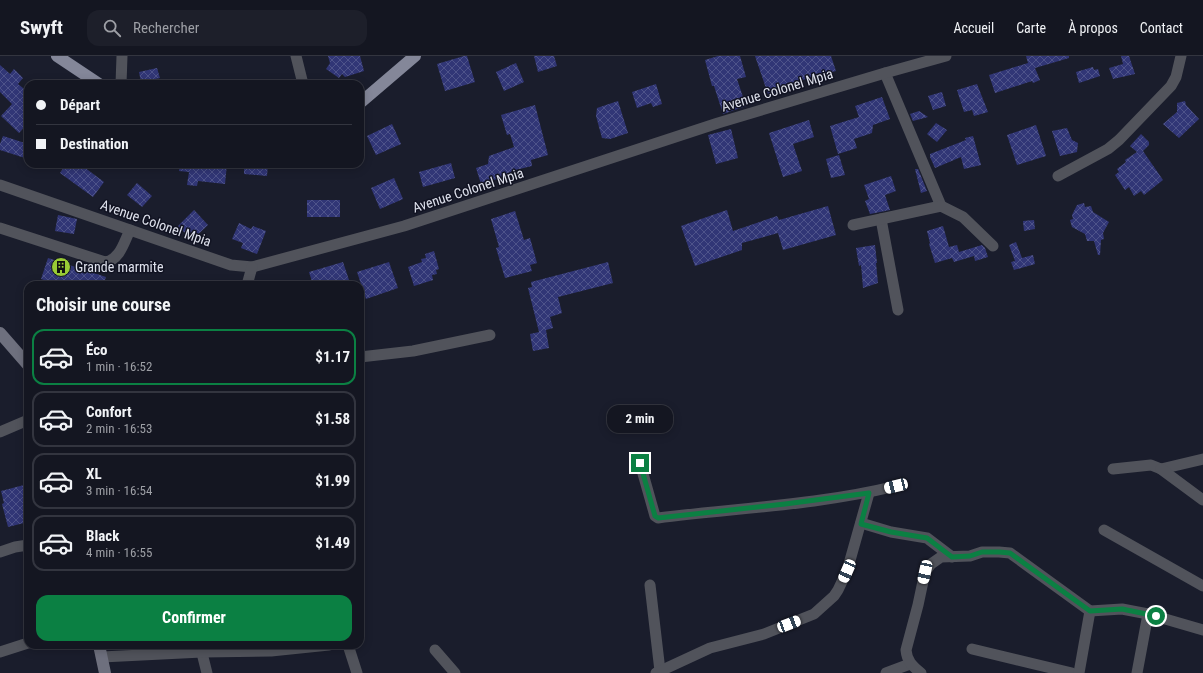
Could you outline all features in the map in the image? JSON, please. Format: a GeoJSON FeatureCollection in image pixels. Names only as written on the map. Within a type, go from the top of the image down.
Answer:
{"type":"FeatureCollection","features":[{"type":"Feature","properties":{"kind":"main road"},"geometry":{"type":"LineString","coordinates":[[57,56],[93,80]]}},
{"type":"Feature","properties":{"kind":"main road"},"geometry":{"type":"LineString","coordinates":[[364,100],[415,56]]}},
{"type":"Feature","properties":{"kind":"street"},"geometry":{"type":"LineString","coordinates":[[122,56],[122,80]]}},
{"type":"Feature","properties":{"kind":"street"},"geometry":{"type":"LineString","coordinates":[[296,56],[302,80]]}},
{"type":"Feature","properties":{"kind":"street","name":"Avenue Colonel Mpia"},"geometry":{"type":"LineString","coordinates":[[0,186],[231,265],[252,267],[404,226],[718,123],[946,56]]}},
{"type":"Feature","properties":{"kind":"street"},"geometry":{"type":"LineString","coordinates":[[1058,176],[1108,149],[1120,140],[1171,86],[1176,77],[1181,56]]}},
{"type":"Feature","properties":{"kind":"street"},"geometry":{"type":"LineString","coordinates":[[885,73],[941,206]]}},
{"type":"Feature","properties":{"kind":"street"},"geometry":{"type":"LineString","coordinates":[[854,225],[941,206],[963,217],[993,246]]}},
{"type":"Feature","properties":{"kind":"street"},"geometry":{"type":"LineString","coordinates":[[881,219],[898,310]]}},
{"type":"Feature","properties":{"kind":"street"},"geometry":{"type":"LineString","coordinates":[[0,228],[105,262],[111,261],[116,257],[130,230]]}},
{"type":"Feature","properties":{"kind":"street"},"geometry":{"type":"LineString","coordinates":[[248,281],[252,267]]}},
{"type":"Feature","properties":{"kind":"street"},"geometry":{"type":"LineString","coordinates":[[0,333],[24,360]]}},
{"type":"Feature","properties":{"kind":"street"},"geometry":{"type":"LineString","coordinates":[[364,357],[413,351],[490,335]]}},
{"type":"Feature","properties":{"kind":"street"},"geometry":{"type":"LineString","coordinates":[[0,432],[24,422]]}},
{"type":"Feature","properties":{"kind":"street"},"geometry":{"type":"LineString","coordinates":[[1161,469],[1203,459]]}},
{"type":"Feature","properties":{"kind":"street"},"geometry":{"type":"LineString","coordinates":[[640,463],[655,516],[658,518],[869,493],[896,486]]}},
{"type":"Feature","properties":{"kind":"street"},"geometry":{"type":"LineString","coordinates":[[1113,469],[1151,465],[1161,469],[1203,500]]}},
{"type":"Feature","properties":{"kind":"street"},"geometry":{"type":"LineString","coordinates":[[650,585],[658,672],[710,648],[764,634],[814,614],[834,596],[847,571],[869,493]]}},
{"type":"Feature","properties":{"kind":"street"},"geometry":{"type":"LineString","coordinates":[[861,524],[891,532],[927,538],[952,557]]}},
{"type":"Feature","properties":{"kind":"street"},"geometry":{"type":"LineString","coordinates":[[1104,530],[1203,586]]}},
{"type":"Feature","properties":{"kind":"street"},"geometry":{"type":"LineString","coordinates":[[0,552],[15,547],[24,546]]}},
{"type":"Feature","properties":{"kind":"street"},"geometry":{"type":"LineString","coordinates":[[921,673],[910,664],[906,657],[906,650],[925,572],[930,564],[941,557],[970,556],[982,552],[1010,553],[1090,611],[1122,609],[1148,614],[1203,630]]}},
{"type":"Feature","properties":{"kind":"street"},"geometry":{"type":"LineString","coordinates":[[1079,673],[1090,611]]}},
{"type":"Feature","properties":{"kind":"street"},"geometry":{"type":"LineString","coordinates":[[1137,673],[1148,614]]}},
{"type":"Feature","properties":{"kind":"street"},"geometry":{"type":"LineString","coordinates":[[0,652],[24,644]]}},
{"type":"Feature","properties":{"kind":"street"},"geometry":{"type":"LineString","coordinates":[[100,649],[105,673]]}},
{"type":"Feature","properties":{"kind":"street"},"geometry":{"type":"LineString","coordinates":[[102,657],[190,649]]}},
{"type":"Feature","properties":{"kind":"street"},"geometry":{"type":"LineString","coordinates":[[201,649],[207,673]]}},
{"type":"Feature","properties":{"kind":"street"},"geometry":{"type":"LineString","coordinates":[[224,649],[271,651],[290,649]]}},
{"type":"Feature","properties":{"kind":"street"},"geometry":{"type":"LineString","coordinates":[[349,649],[357,673]]}},
{"type":"Feature","properties":{"kind":"street"},"geometry":{"type":"LineString","coordinates":[[972,649],[1072,673]]}},
{"type":"Feature","properties":{"kind":"street"},"geometry":{"type":"LineString","coordinates":[[435,650],[455,673]]}},
{"type":"Feature","properties":{"kind":"street"},"geometry":{"type":"LineString","coordinates":[[886,673],[910,664]]}},
{"type":"Feature","properties":{"kind":"building"},"geometry":{"type":"Polygon","coordinates":[[[328,56],[360,56],[364,71],[345,77],[342,74],[339,78],[326,69],[330,63],[328,56]]]}},
{"type":"Feature","properties":{"kind":"building"},"geometry":{"type":"Polygon","coordinates":[[[467,56],[475,82],[445,91],[437,64],[467,56]]]}},
{"type":"Feature","properties":{"kind":"building"},"geometry":{"type":"Polygon","coordinates":[[[534,56],[554,56],[557,66],[538,72],[534,56]]]}},
{"type":"Feature","properties":{"kind":"building"},"geometry":{"type":"Polygon","coordinates":[[[718,56],[740,56],[746,77],[737,79],[746,106],[723,114],[714,86],[712,86],[705,60],[718,56]]]}},
{"type":"Feature","properties":{"kind":"building"},"geometry":{"type":"Polygon","coordinates":[[[755,56],[831,56],[836,71],[795,82],[797,88],[769,97],[755,56]]]}},
{"type":"Feature","properties":{"kind":"building"},"geometry":{"type":"Polygon","coordinates":[[[1026,56],[1069,56],[1069,58],[1035,68],[1040,80],[1033,83],[1032,81],[995,93],[989,75],[1028,63],[1026,56]]]}},
{"type":"Feature","properties":{"kind":"building"},"geometry":{"type":"Polygon","coordinates":[[[1121,56],[1129,56],[1135,74],[1113,79],[1109,68],[1123,64],[1121,56]]]}},
{"type":"Feature","properties":{"kind":"building"},"geometry":{"type":"Polygon","coordinates":[[[516,63],[524,82],[504,91],[496,72],[516,63]]]}},
{"type":"Feature","properties":{"kind":"building"},"geometry":{"type":"Polygon","coordinates":[[[0,65],[10,74],[14,69],[23,78],[18,84],[24,89],[24,127],[19,133],[1,116],[12,104],[0,92],[0,65]]]}},
{"type":"Feature","properties":{"kind":"building"},"geometry":{"type":"Polygon","coordinates":[[[1093,67],[1094,70],[1098,69],[1100,76],[1079,83],[1076,72],[1093,67]]]}},
{"type":"Feature","properties":{"kind":"building"},"geometry":{"type":"Polygon","coordinates":[[[157,68],[160,78],[141,80],[139,72],[157,68]]]}},
{"type":"Feature","properties":{"kind":"building"},"geometry":{"type":"Polygon","coordinates":[[[656,84],[662,104],[653,107],[651,103],[637,108],[632,92],[656,84]]]}},
{"type":"Feature","properties":{"kind":"building"},"geometry":{"type":"Polygon","coordinates":[[[977,84],[988,112],[974,116],[972,110],[964,112],[957,90],[977,84]]]}},
{"type":"Feature","properties":{"kind":"building"},"geometry":{"type":"Polygon","coordinates":[[[942,92],[946,106],[933,110],[928,96],[942,92]]]}},
{"type":"Feature","properties":{"kind":"building"},"geometry":{"type":"Polygon","coordinates":[[[882,97],[890,119],[873,125],[872,133],[854,139],[857,148],[838,154],[830,126],[859,117],[855,106],[882,97]]]}},
{"type":"Feature","properties":{"kind":"building"},"geometry":{"type":"Polygon","coordinates":[[[618,101],[628,133],[610,139],[602,138],[596,116],[597,108],[618,101]]]}},
{"type":"Feature","properties":{"kind":"building"},"geometry":{"type":"Polygon","coordinates":[[[1185,101],[1186,105],[1199,119],[1179,138],[1163,124],[1177,112],[1177,103],[1185,101]]]}},
{"type":"Feature","properties":{"kind":"building"},"geometry":{"type":"Polygon","coordinates":[[[535,105],[548,155],[531,160],[532,166],[511,171],[512,174],[481,184],[476,168],[488,164],[489,156],[514,147],[510,134],[507,135],[501,115],[535,105]]]}},
{"type":"Feature","properties":{"kind":"building"},"geometry":{"type":"Polygon","coordinates":[[[919,111],[928,117],[913,121],[910,114],[919,111]]]}},
{"type":"Feature","properties":{"kind":"building"},"geometry":{"type":"Polygon","coordinates":[[[809,120],[814,137],[793,144],[802,171],[783,177],[769,133],[809,120]]]}},
{"type":"Feature","properties":{"kind":"building"},"geometry":{"type":"Polygon","coordinates":[[[936,123],[947,130],[937,142],[927,134],[936,123]]]}},
{"type":"Feature","properties":{"kind":"building"},"geometry":{"type":"Polygon","coordinates":[[[392,124],[401,144],[376,155],[367,136],[392,124]]]}},
{"type":"Feature","properties":{"kind":"building"},"geometry":{"type":"Polygon","coordinates":[[[1036,125],[1046,156],[1017,165],[1007,135],[1036,125]]]}},
{"type":"Feature","properties":{"kind":"building"},"geometry":{"type":"Polygon","coordinates":[[[1067,128],[1072,140],[1078,143],[1077,152],[1060,156],[1052,131],[1067,128]]]}},
{"type":"Feature","properties":{"kind":"building"},"geometry":{"type":"Polygon","coordinates":[[[731,129],[738,158],[716,164],[708,135],[731,129]]]}},
{"type":"Feature","properties":{"kind":"building"},"geometry":{"type":"Polygon","coordinates":[[[1141,134],[1149,142],[1149,145],[1143,151],[1163,180],[1144,195],[1141,191],[1134,196],[1129,187],[1125,190],[1115,175],[1119,172],[1117,169],[1126,162],[1125,160],[1137,152],[1130,146],[1141,134]]]}},
{"type":"Feature","properties":{"kind":"building"},"geometry":{"type":"Polygon","coordinates":[[[3,136],[24,143],[24,158],[0,150],[0,144],[3,136]]]}},
{"type":"Feature","properties":{"kind":"building"},"geometry":{"type":"Polygon","coordinates":[[[973,136],[981,165],[964,169],[961,157],[935,168],[930,154],[966,140],[965,138],[973,136]]]}},
{"type":"Feature","properties":{"kind":"building"},"geometry":{"type":"Polygon","coordinates":[[[839,155],[845,175],[831,178],[826,159],[839,155]]]}},
{"type":"Feature","properties":{"kind":"building"},"geometry":{"type":"Polygon","coordinates":[[[451,163],[455,178],[423,187],[419,172],[451,163]]]}},
{"type":"Feature","properties":{"kind":"building"},"geometry":{"type":"Polygon","coordinates":[[[63,168],[85,168],[104,182],[93,197],[60,173],[63,168]]]}},
{"type":"Feature","properties":{"kind":"building"},"geometry":{"type":"Polygon","coordinates":[[[179,168],[227,168],[225,184],[198,181],[197,186],[187,185],[189,172],[179,171],[179,168]]]}},
{"type":"Feature","properties":{"kind":"building"},"geometry":{"type":"Polygon","coordinates":[[[244,168],[268,168],[267,176],[244,174],[244,168]]]}},
{"type":"Feature","properties":{"kind":"building"},"geometry":{"type":"Polygon","coordinates":[[[915,169],[918,169],[927,191],[921,193],[915,169]]]}},
{"type":"Feature","properties":{"kind":"building"},"geometry":{"type":"Polygon","coordinates":[[[891,176],[896,191],[885,195],[890,210],[870,214],[865,201],[869,199],[864,185],[891,176]]]}},
{"type":"Feature","properties":{"kind":"building"},"geometry":{"type":"Polygon","coordinates":[[[394,178],[403,199],[380,209],[371,188],[394,178]]]}},
{"type":"Feature","properties":{"kind":"building"},"geometry":{"type":"Polygon","coordinates":[[[137,183],[152,196],[142,207],[127,195],[137,183]]]}},
{"type":"Feature","properties":{"kind":"building"},"geometry":{"type":"Polygon","coordinates":[[[307,200],[340,200],[340,217],[307,217],[307,200]]]}},
{"type":"Feature","properties":{"kind":"building"},"geometry":{"type":"Polygon","coordinates":[[[1084,203],[1085,207],[1091,206],[1093,212],[1109,222],[1103,233],[1104,239],[1101,240],[1100,255],[1098,255],[1094,241],[1087,241],[1085,234],[1072,227],[1070,220],[1073,219],[1072,215],[1077,205],[1084,203]]]}},
{"type":"Feature","properties":{"kind":"building"},"geometry":{"type":"Polygon","coordinates":[[[828,206],[836,235],[783,250],[778,233],[742,243],[742,250],[695,266],[681,226],[727,210],[733,231],[777,216],[779,220],[828,206]]]}},
{"type":"Feature","properties":{"kind":"building"},"geometry":{"type":"Polygon","coordinates":[[[194,210],[208,225],[192,240],[178,226],[194,210]]]}},
{"type":"Feature","properties":{"kind":"building"},"geometry":{"type":"Polygon","coordinates":[[[515,211],[524,240],[530,238],[537,263],[530,265],[532,271],[505,278],[496,248],[499,247],[491,219],[515,211]]]}},
{"type":"Feature","properties":{"kind":"building"},"geometry":{"type":"Polygon","coordinates":[[[58,215],[77,219],[74,234],[55,231],[58,215]]]}},
{"type":"Feature","properties":{"kind":"building"},"geometry":{"type":"Polygon","coordinates":[[[1034,220],[1035,229],[1024,231],[1023,221],[1034,220]]]}},
{"type":"Feature","properties":{"kind":"building"},"geometry":{"type":"Polygon","coordinates":[[[239,223],[251,229],[253,226],[266,231],[257,254],[241,248],[243,243],[232,239],[239,223]]]}},
{"type":"Feature","properties":{"kind":"building"},"geometry":{"type":"Polygon","coordinates":[[[943,226],[949,247],[957,245],[959,252],[982,245],[985,248],[988,257],[975,261],[974,256],[954,262],[952,258],[935,263],[929,244],[927,231],[943,226]]]}},
{"type":"Feature","properties":{"kind":"building"},"geometry":{"type":"Polygon","coordinates":[[[1016,242],[1022,258],[1033,255],[1035,264],[1014,270],[1011,262],[1015,261],[1009,245],[1016,242]]]}},
{"type":"Feature","properties":{"kind":"building"},"geometry":{"type":"Polygon","coordinates":[[[875,245],[878,283],[863,288],[861,265],[859,266],[856,248],[875,245]]]}},
{"type":"Feature","properties":{"kind":"building"},"geometry":{"type":"Polygon","coordinates":[[[434,251],[439,269],[436,270],[437,274],[432,275],[433,280],[414,286],[408,267],[422,262],[421,259],[426,258],[425,254],[434,251]]]}},
{"type":"Feature","properties":{"kind":"building","name":"Grande marmite"},"geometry":{"type":"Polygon","coordinates":[[[48,258],[106,277],[104,281],[47,281],[41,279],[48,258]]]}},
{"type":"Feature","properties":{"kind":"building"},"geometry":{"type":"Polygon","coordinates":[[[343,262],[349,280],[312,281],[309,272],[343,262]]]}},
{"type":"Feature","properties":{"kind":"building"},"geometry":{"type":"Polygon","coordinates":[[[389,262],[398,288],[366,299],[364,293],[364,281],[360,281],[357,272],[389,262]]]}},
{"type":"Feature","properties":{"kind":"building"},"geometry":{"type":"Polygon","coordinates":[[[608,262],[613,283],[558,297],[562,313],[550,317],[553,328],[546,330],[549,348],[533,351],[530,334],[539,332],[528,288],[532,287],[531,282],[608,262]]]}},
{"type":"Feature","properties":{"kind":"building"},"geometry":{"type":"Polygon","coordinates":[[[24,485],[24,523],[8,527],[2,504],[4,503],[1,491],[24,485]]]}},
{"type":"Feature","properties":{"kind":"place","name":"Grande marmite"},"geometry":{"type":"Point","coordinates":[61,267]}},
{"type":"Feature","properties":{"kind":"route"},"geometry":{"type":"LineString","coordinates":[[640,463],[655,516],[658,518],[869,493],[861,524],[891,532],[927,538],[952,557],[970,556],[982,552],[1010,553],[1090,611],[1122,609],[1156,616]]}}]}
